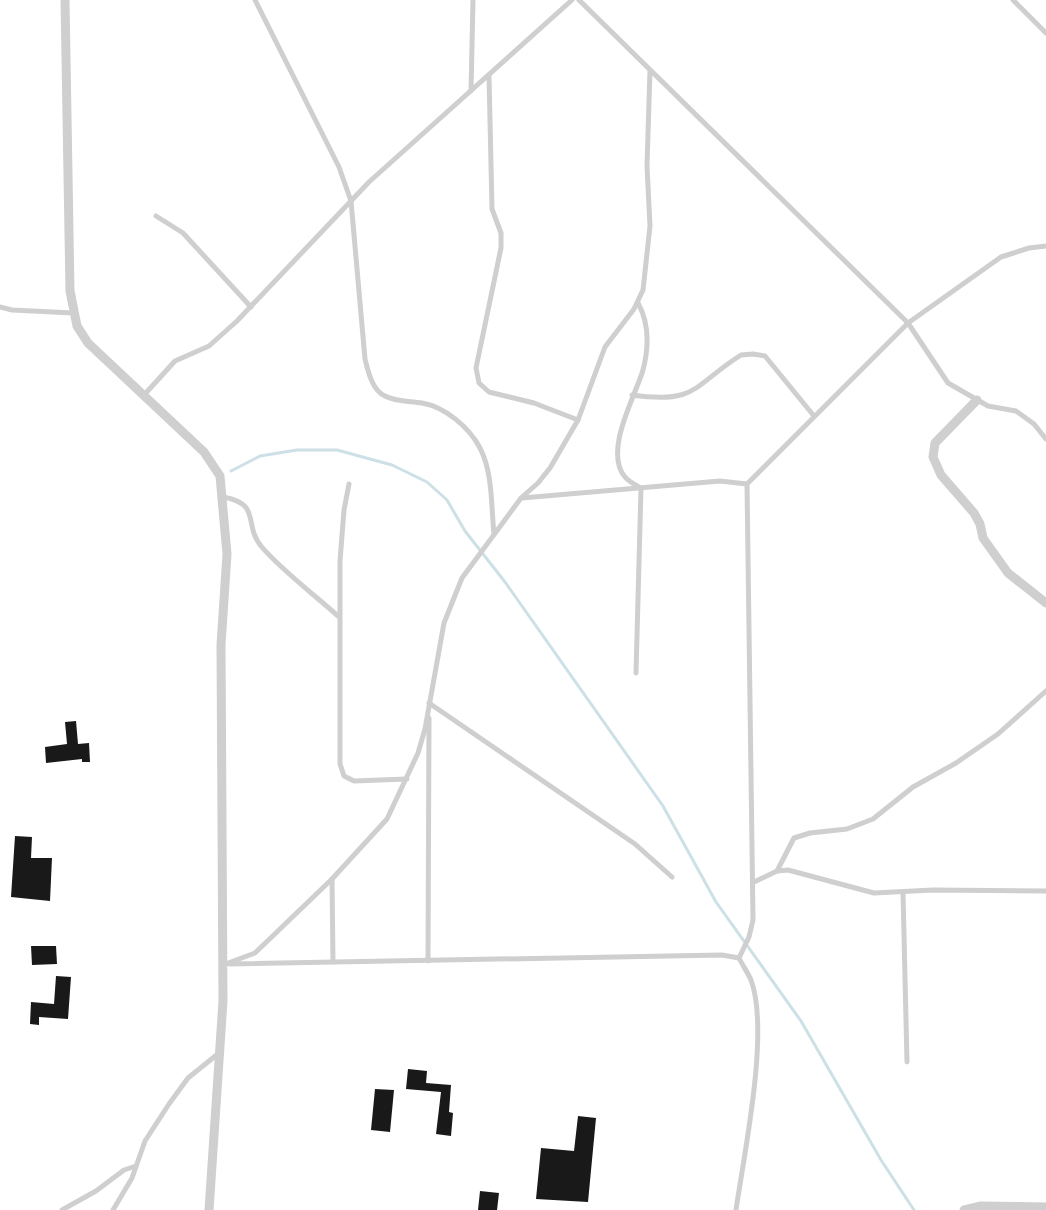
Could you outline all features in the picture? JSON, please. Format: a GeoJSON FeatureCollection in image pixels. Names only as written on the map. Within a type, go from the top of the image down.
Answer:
{"type":"FeatureCollection","features":[{"type":"Feature","properties":{"kind":"street"},"geometry":{"type":"LineString","coordinates":[[65,0],[70,291],[77,326],[88,343],[204,452],[220,476],[227,554],[221,645],[223,965],[209,1210]]}},
{"type":"Feature","properties":{"kind":"street"},"geometry":{"type":"LineString","coordinates":[[977,400],[935,443],[933,457],[941,475],[974,513],[983,538],[1008,573],[1046,603]]}},
{"type":"Feature","properties":{"kind":"street"},"geometry":{"type":"LineString","coordinates":[[964,1210],[981,1206],[1046,1207]]}},
{"type":"Feature","properties":{"kind":"lane"},"geometry":{"type":"LineString","coordinates":[[255,0],[307,99],[339,167],[351,201],[365,359],[370,377],[382,395],[401,401],[425,403],[447,413],[469,431],[481,450],[489,475],[494,534]]}},
{"type":"Feature","properties":{"kind":"lane"},"geometry":{"type":"LineString","coordinates":[[471,91],[473,0]]}},
{"type":"Feature","properties":{"kind":"lane"},"geometry":{"type":"LineString","coordinates":[[144,395],[175,361],[209,346],[251,307],[351,201],[572,0]]}},
{"type":"Feature","properties":{"kind":"lane"},"geometry":{"type":"LineString","coordinates":[[579,0],[908,323],[948,383],[988,406],[1016,411],[1034,424],[1046,439]]}},
{"type":"Feature","properties":{"kind":"lane"},"geometry":{"type":"LineString","coordinates":[[1013,0],[1046,33]]}},
{"type":"Feature","properties":{"kind":"lane"},"geometry":{"type":"LineString","coordinates":[[223,965],[255,953],[332,879],[387,819],[418,753],[444,623],[462,578],[521,498],[550,468],[578,420],[605,347],[643,290],[650,226],[647,166],[650,70]]}},
{"type":"Feature","properties":{"kind":"lane"},"geometry":{"type":"LineString","coordinates":[[489,75],[492,209],[501,233],[501,248],[476,368],[479,383],[489,392],[534,403],[578,420]]}},
{"type":"Feature","properties":{"kind":"lane"},"geometry":{"type":"LineString","coordinates":[[156,216],[183,233],[251,307]]}},
{"type":"Feature","properties":{"kind":"lane"},"geometry":{"type":"LineString","coordinates":[[739,958],[753,920],[747,484],[908,323],[1001,257],[1046,246]]}},
{"type":"Feature","properties":{"kind":"lane"},"geometry":{"type":"LineString","coordinates":[[637,302],[645,316],[648,332],[643,370],[622,420],[619,456],[626,479],[641,488]]}},
{"type":"Feature","properties":{"kind":"lane"},"geometry":{"type":"LineString","coordinates":[[0,307],[74,313]]}},
{"type":"Feature","properties":{"kind":"lane"},"geometry":{"type":"LineString","coordinates":[[632,395],[653,398],[685,396],[741,355],[753,354],[765,356],[814,416]]}},
{"type":"Feature","properties":{"kind":"lane"},"geometry":{"type":"LineString","coordinates":[[521,498],[720,481],[747,484]]}},
{"type":"Feature","properties":{"kind":"lane"},"geometry":{"type":"LineString","coordinates":[[349,484],[341,536],[340,746],[344,776],[354,781],[407,779]]}},
{"type":"Feature","properties":{"kind":"lane"},"geometry":{"type":"LineString","coordinates":[[636,673],[641,488]]}},
{"type":"Feature","properties":{"kind":"lane"},"geometry":{"type":"LineString","coordinates":[[222,497],[239,500],[249,511],[259,545],[340,618]]}},
{"type":"Feature","properties":{"kind":"lane"},"geometry":{"type":"LineString","coordinates":[[777,871],[794,838],[847,829],[873,819],[913,787],[964,759],[998,734],[1046,691]]}},
{"type":"Feature","properties":{"kind":"lane"},"geometry":{"type":"LineString","coordinates":[[429,703],[635,844],[672,877]]}},
{"type":"Feature","properties":{"kind":"lane"},"geometry":{"type":"LineString","coordinates":[[428,961],[429,703]]}},
{"type":"Feature","properties":{"kind":"lane"},"geometry":{"type":"LineString","coordinates":[[753,883],[777,871],[788,870],[863,892],[1046,891]]}},
{"type":"Feature","properties":{"kind":"lane"},"geometry":{"type":"LineString","coordinates":[[332,879],[333,962]]}},
{"type":"Feature","properties":{"kind":"lane"},"geometry":{"type":"LineString","coordinates":[[903,892],[907,1062]]}},
{"type":"Feature","properties":{"kind":"lane"},"geometry":{"type":"LineString","coordinates":[[223,965],[722,955],[739,958]]}},
{"type":"Feature","properties":{"kind":"lane"},"geometry":{"type":"LineString","coordinates":[[736,1210],[753,1092],[757,1029],[754,991],[739,958]]}},
{"type":"Feature","properties":{"kind":"lane"},"geometry":{"type":"LineString","coordinates":[[113,1210],[145,1141],[176,1095],[188,1078],[220,1053]]}},
{"type":"Feature","properties":{"kind":"lane"},"geometry":{"type":"LineString","coordinates":[[62,1210],[96,1191],[124,1170],[136,1166]]}},
{"type":"Feature","properties":{"kind":"building"},"geometry":{"type":"Polygon","coordinates":[[[76,721],[78,744],[89,743],[90,762],[82,762],[82,759],[46,763],[45,747],[67,744],[65,722],[76,721]]]}},
{"type":"Feature","properties":{"kind":"building"},"geometry":{"type":"Polygon","coordinates":[[[15,836],[32,837],[31,858],[52,858],[50,901],[11,897],[15,836]]]}},
{"type":"Feature","properties":{"kind":"building"},"geometry":{"type":"Polygon","coordinates":[[[31,946],[56,946],[57,964],[32,965],[31,946]]]}},
{"type":"Feature","properties":{"kind":"building"},"geometry":{"type":"Polygon","coordinates":[[[56,976],[71,977],[68,1019],[39,1017],[39,1025],[30,1024],[31,1002],[54,1004],[56,976]]]}},
{"type":"Feature","properties":{"kind":"building"},"geometry":{"type":"Polygon","coordinates":[[[408,1069],[427,1071],[426,1083],[451,1085],[451,1136],[436,1134],[441,1092],[406,1089],[408,1069]]]}},
{"type":"Feature","properties":{"kind":"building"},"geometry":{"type":"Polygon","coordinates":[[[375,1089],[394,1090],[390,1132],[371,1130],[375,1089]]]}},
{"type":"Feature","properties":{"kind":"building"},"geometry":{"type":"Polygon","coordinates":[[[578,1116],[596,1118],[588,1202],[536,1199],[541,1148],[574,1151],[578,1116]]]}},
{"type":"Feature","properties":{"kind":"building"},"geometry":{"type":"Polygon","coordinates":[[[480,1191],[499,1193],[497,1210],[478,1210],[480,1191]]]}},
{"type":"Feature","properties":{"kind":"waterway"},"geometry":{"type":"LineString","coordinates":[[231,471],[260,456],[297,450],[337,450],[392,465],[427,482],[447,500],[465,531],[505,582],[663,806],[716,902],[801,1021],[881,1160],[914,1210]]}}]}
